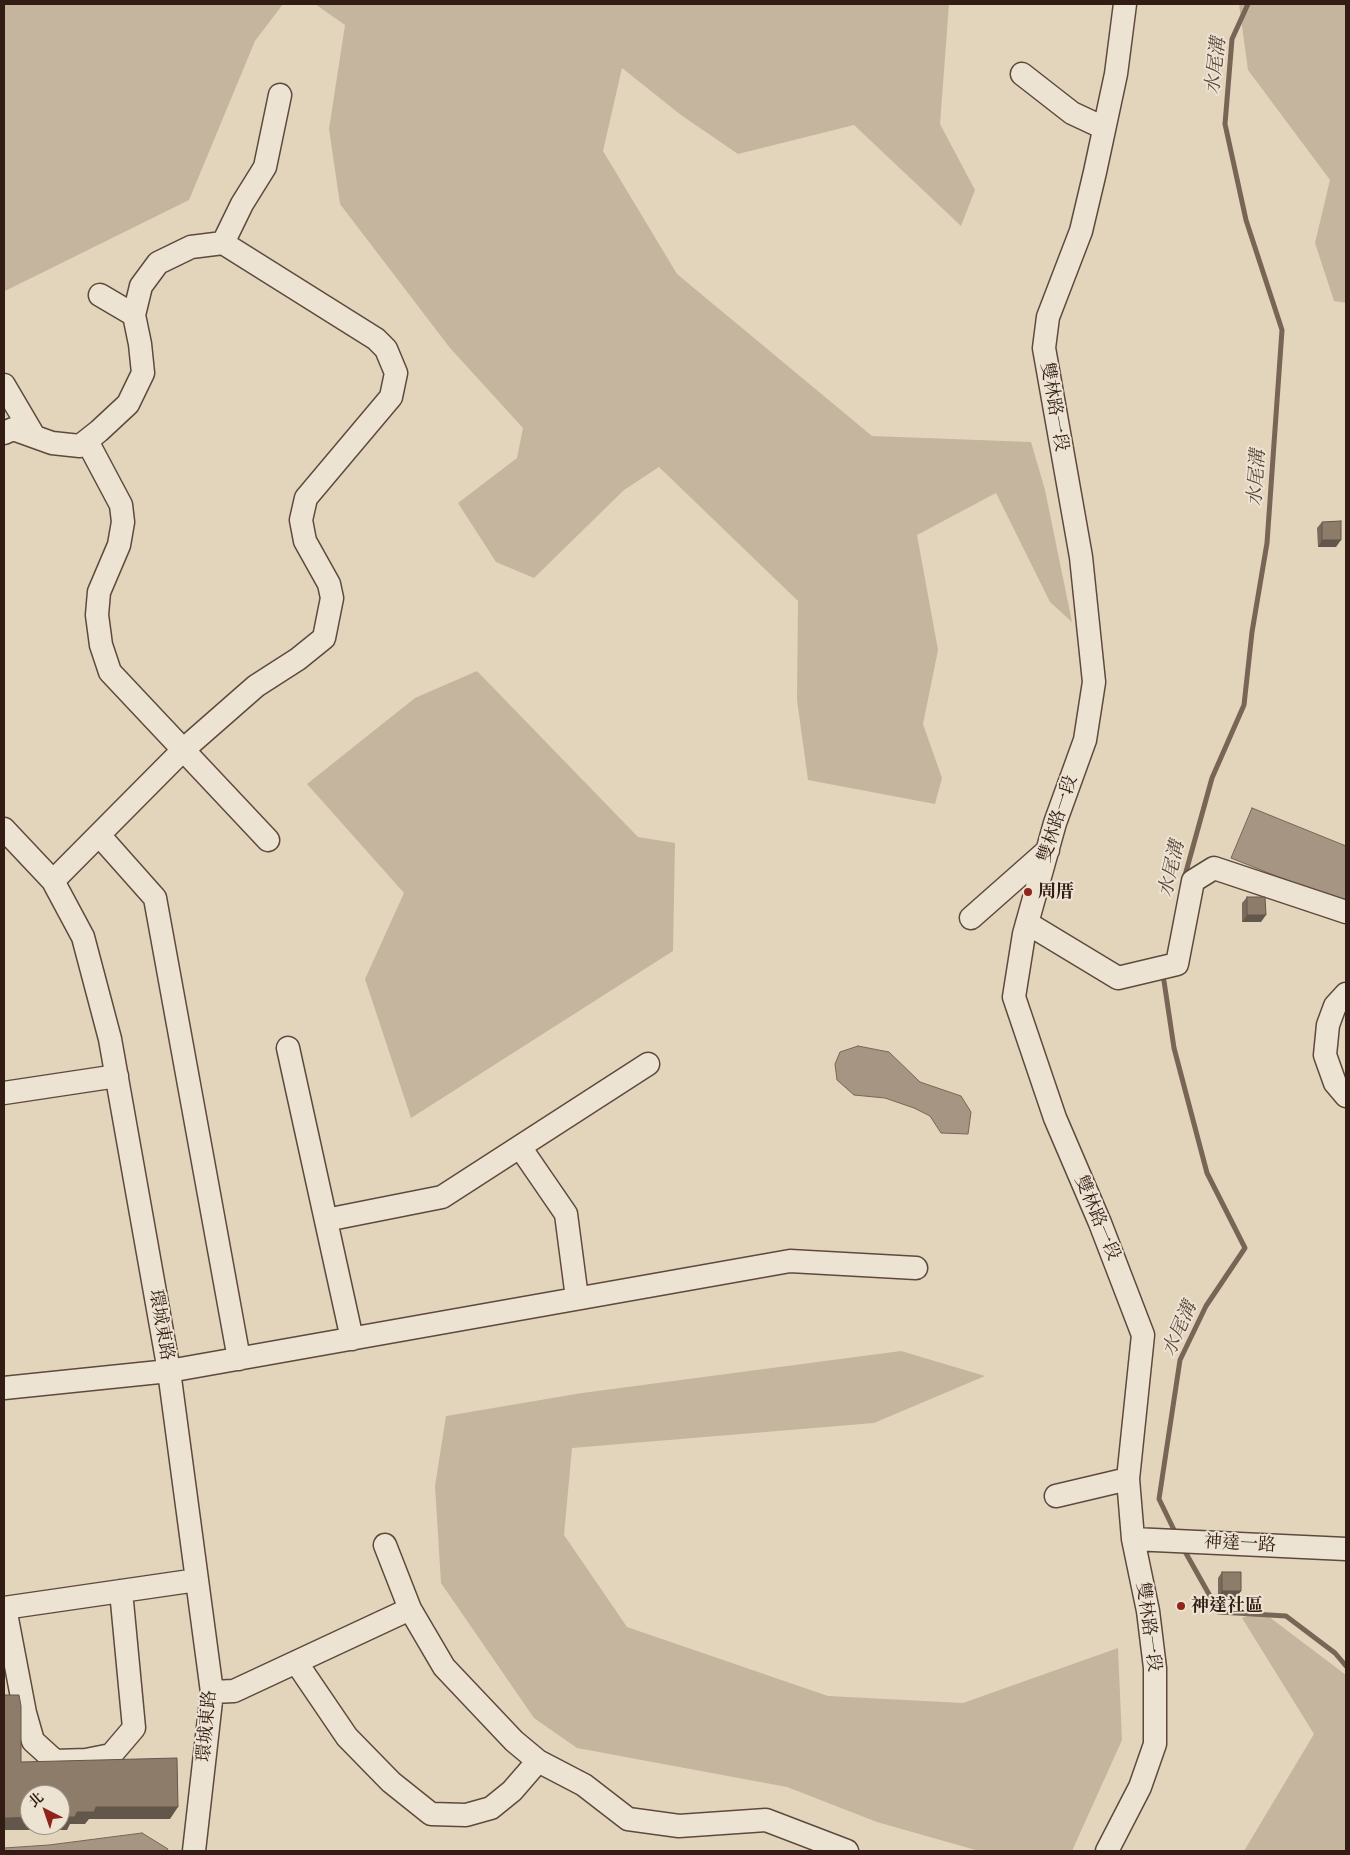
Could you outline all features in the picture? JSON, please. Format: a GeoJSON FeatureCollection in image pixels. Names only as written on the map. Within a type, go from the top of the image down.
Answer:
{"type":"FeatureCollection","features":[{"type":"Feature","properties":{"kind":"street","name":"雙林路一段"},"geometry":{"type":"LineString","coordinates":[[1107,1851],[1140,1787],[1155,1744],[1155,1668],[1148,1611],[1133,1539],[1128,1479],[1143,1335],[1100,1223],[1055,1118],[1014,998],[1027,923],[1048,850],[1085,740],[1094,682],[1081,556],[1044,348],[1048,317],[1081,231],[1116,74],[1125,4]]}},
{"type":"Feature","properties":{"kind":"street"},"geometry":{"type":"LineString","coordinates":[[1022,74],[1072,113],[1104,128]]}},
{"type":"Feature","properties":{"kind":"street"},"geometry":{"type":"LineString","coordinates":[[223,243],[242,204],[265,167],[280,96]]}},
{"type":"Feature","properties":{"kind":"street"},"geometry":{"type":"LineString","coordinates":[[4,433],[13,429],[52,443],[80,446],[128,404],[143,373],[134,314],[141,286],[158,263],[191,247],[223,243],[376,339],[386,349],[396,373],[391,397],[306,498],[301,520],[304,541],[329,584],[332,598],[324,638],[298,659],[256,686],[183,750],[53,881]]}},
{"type":"Feature","properties":{"kind":"street"},"geometry":{"type":"LineString","coordinates":[[100,295],[134,314]]}},
{"type":"Feature","properties":{"kind":"street"},"geometry":{"type":"LineString","coordinates":[[4,385],[34,436]]}},
{"type":"Feature","properties":{"kind":"street"},"geometry":{"type":"LineString","coordinates":[[87,441],[122,504],[123,522],[119,545],[99,592],[97,615],[101,645],[110,672],[268,840]]}},
{"type":"Feature","properties":{"kind":"street","name":"環城東路"},"geometry":{"type":"LineString","coordinates":[[4,829],[53,881],[83,936],[110,1039],[117,1076],[170,1371],[212,1692],[194,1851]]}},
{"type":"Feature","properties":{"kind":"street"},"geometry":{"type":"LineString","coordinates":[[99,835],[155,898],[239,1359]]}},
{"type":"Feature","properties":{"kind":"street"},"geometry":{"type":"LineString","coordinates":[[971,918],[1048,850]]}},
{"type":"Feature","properties":{"kind":"street"},"geometry":{"type":"LineString","coordinates":[[1027,923],[1118,978],[1177,964],[1193,881],[1214,868],[1346,912]]}},
{"type":"Feature","properties":{"kind":"street"},"geometry":{"type":"LineString","coordinates":[[1346,994],[1335,1006],[1328,1025],[1325,1055],[1335,1083],[1346,1096]]}},
{"type":"Feature","properties":{"kind":"street"},"geometry":{"type":"LineString","coordinates":[[288,1048],[352,1338]]}},
{"type":"Feature","properties":{"kind":"street"},"geometry":{"type":"LineString","coordinates":[[326,1220],[442,1197],[648,1064]]}},
{"type":"Feature","properties":{"kind":"street"},"geometry":{"type":"LineString","coordinates":[[4,1093],[117,1076]]}},
{"type":"Feature","properties":{"kind":"street"},"geometry":{"type":"LineString","coordinates":[[520,1147],[566,1214],[577,1298]]}},
{"type":"Feature","properties":{"kind":"street"},"geometry":{"type":"LineString","coordinates":[[4,1388],[170,1371],[790,1261],[916,1268]]}},
{"type":"Feature","properties":{"kind":"street"},"geometry":{"type":"LineString","coordinates":[[1056,1496],[1128,1479]]}},
{"type":"Feature","properties":{"kind":"street","name":"神達一路"},"geometry":{"type":"LineString","coordinates":[[1133,1539],[1346,1549]]}},
{"type":"Feature","properties":{"kind":"street"},"geometry":{"type":"LineString","coordinates":[[385,1546],[410,1609],[444,1667],[514,1741],[538,1761],[584,1785],[628,1819],[679,1826],[766,1820],[848,1851]]}},
{"type":"Feature","properties":{"kind":"street"},"geometry":{"type":"LineString","coordinates":[[121,1591],[134,1728],[111,1755],[86,1760],[54,1760],[33,1741],[25,1713],[5,1608],[121,1591],[197,1580]]}},
{"type":"Feature","properties":{"kind":"street"},"geometry":{"type":"LineString","coordinates":[[212,1692],[234,1691],[410,1609]]}},
{"type":"Feature","properties":{"kind":"street"},"geometry":{"type":"LineString","coordinates":[[296,1662],[347,1737],[391,1782],[431,1814],[466,1815],[491,1808],[512,1791],[538,1761]]}},
{"type":"Feature","properties":{"kind":"shaded area"},"geometry":{"type":"Polygon","coordinates":[[[4,4],[283,4],[255,41],[189,200],[5,291],[4,4]]]}},
{"type":"Feature","properties":{"kind":"shaded area"},"geometry":{"type":"Polygon","coordinates":[[[315,4],[949,4],[940,124],[975,190],[961,226],[854,125],[738,154],[681,115],[622,68],[603,151],[677,274],[872,436],[1031,442],[1045,490],[1072,622],[1050,602],[996,493],[917,535],[938,650],[923,724],[942,778],[935,804],[808,780],[797,700],[798,601],[659,467],[624,490],[534,578],[496,562],[458,503],[517,458],[523,428],[450,348],[340,204],[329,129],[345,25],[315,4]]]}},
{"type":"Feature","properties":{"kind":"shaded area"},"geometry":{"type":"Polygon","coordinates":[[[1239,4],[1346,4],[1346,303],[1334,301],[1315,243],[1330,180],[1248,70],[1239,4]]]}},
{"type":"Feature","properties":{"kind":"shaded area"},"geometry":{"type":"Polygon","coordinates":[[[477,671],[638,837],[675,843],[673,951],[411,1118],[365,979],[404,893],[307,784],[415,698],[477,671]]]}},
{"type":"Feature","properties":{"kind":"shaded area"},"geometry":{"type":"Polygon","coordinates":[[[1252,808],[1346,846],[1346,904],[1231,858],[1252,808]]]}},
{"type":"Feature","properties":{"kind":"shaded area"},"geometry":{"type":"Polygon","coordinates":[[[858,1046],[889,1052],[920,1082],[961,1096],[971,1112],[968,1134],[941,1133],[930,1116],[914,1108],[885,1098],[854,1095],[837,1080],[835,1064],[840,1052],[858,1046]]]}},
{"type":"Feature","properties":{"kind":"shaded area"},"geometry":{"type":"Polygon","coordinates":[[[901,1351],[985,1376],[874,1423],[572,1448],[564,1535],[627,1627],[828,1696],[963,1703],[1118,1648],[1122,1740],[1072,1851],[979,1851],[877,1822],[787,1787],[577,1748],[534,1718],[441,1583],[435,1486],[446,1416],[582,1393],[901,1351]]]}},
{"type":"Feature","properties":{"kind":"shaded area"},"geometry":{"type":"Polygon","coordinates":[[[1260,1610],[1346,1675],[1346,1851],[1244,1851],[1314,1734],[1242,1618],[1260,1610]]]}},
{"type":"Feature","properties":{"kind":"shaded area"},"geometry":{"type":"Polygon","coordinates":[[[142,1833],[168,1849],[167,1851],[4,1851],[4,1848],[49,1845],[142,1833]]]}},
{"type":"Feature","properties":{"kind":"building"},"geometry":{"type":"Polygon","coordinates":[[[1341,521],[1341,540],[1322,540],[1322,522],[1341,521]]]}},
{"type":"Feature","properties":{"kind":"building"},"geometry":{"type":"Polygon","coordinates":[[[1247,897],[1265,897],[1266,915],[1247,915],[1247,897]]]}},
{"type":"Feature","properties":{"kind":"building"},"geometry":{"type":"Polygon","coordinates":[[[1222,1572],[1241,1572],[1241,1591],[1222,1591],[1222,1572]]]}},
{"type":"Feature","properties":{"kind":"building"},"geometry":{"type":"Polygon","coordinates":[[[4,1695],[19,1695],[21,1706],[21,1762],[177,1758],[178,1807],[96,1807],[94,1812],[77,1812],[75,1817],[70,1817],[70,1785],[20,1785],[20,1817],[4,1818],[4,1695]]]}},
{"type":"Feature","properties":{"kind":"waterway","name":"水尾溝"},"geometry":{"type":"LineString","coordinates":[[1184,879],[1212,778],[1244,705],[1252,632],[1267,543],[1282,330],[1246,220],[1225,124],[1232,39],[1248,4]]}},
{"type":"Feature","properties":{"kind":"waterway","name":"水尾溝"},"geometry":{"type":"LineString","coordinates":[[1164,981],[1174,1048],[1207,1173],[1245,1248],[1206,1306],[1180,1360],[1159,1499],[1177,1536]]}},
{"type":"Feature","properties":{"kind":"waterway","name":"水尾溝"},"geometry":{"type":"LineString","coordinates":[[1183,1548],[1219,1612],[1286,1616],[1335,1653],[1346,1666]]}},
{"type":"Feature","properties":{"kind":"place","name":"周厝"},"geometry":{"type":"Point","coordinates":[1028,892]}},
{"type":"Feature","properties":{"kind":"place","name":"神達社區"},"geometry":{"type":"Point","coordinates":[1181,1606]}}]}
